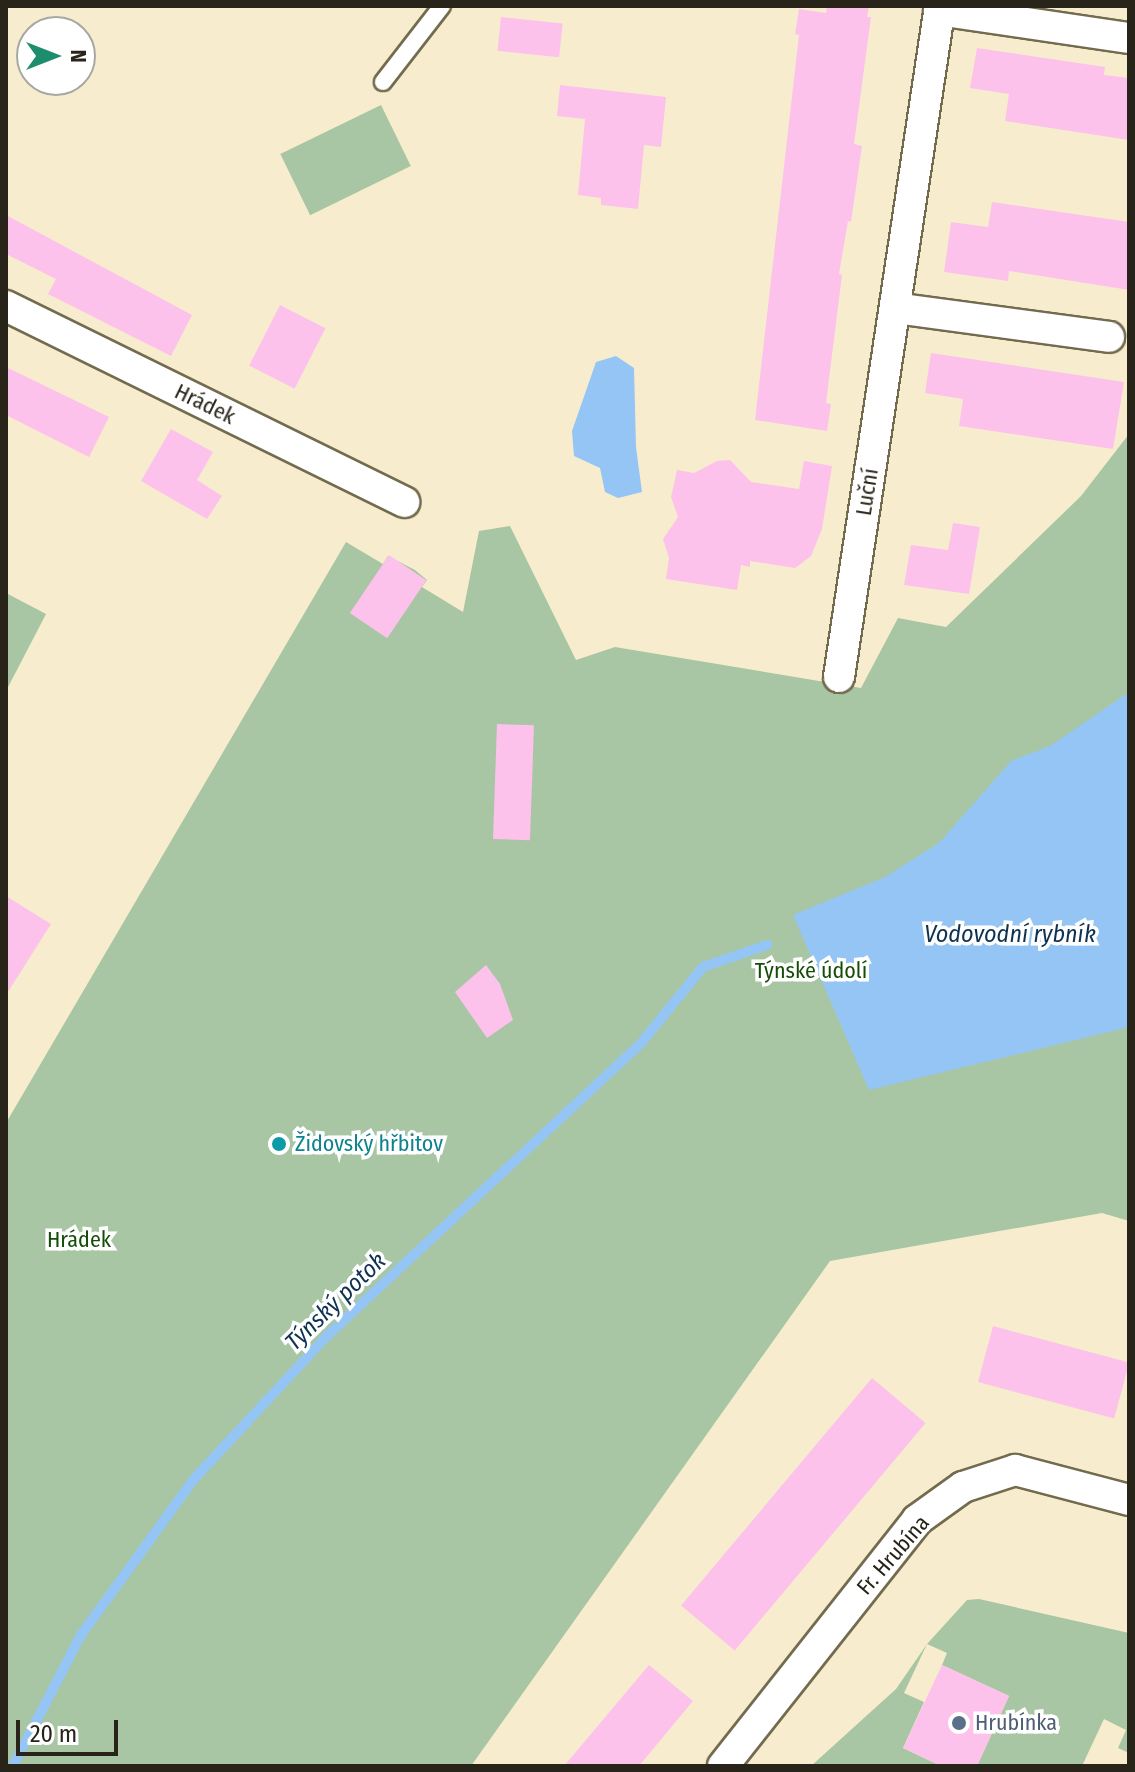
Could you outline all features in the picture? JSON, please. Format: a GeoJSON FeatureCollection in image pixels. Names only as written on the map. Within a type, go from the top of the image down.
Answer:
{"type":"FeatureCollection","features":[{"type":"Feature","properties":{"kind":"street"},"geometry":{"type":"LineString","coordinates":[[940,8],[1129,38]]}},
{"type":"Feature","properties":{"kind":"street","name":"Luční"},"geometry":{"type":"LineString","coordinates":[[839,677],[940,8]]}},
{"type":"Feature","properties":{"kind":"street","name":"Hrádek"},"geometry":{"type":"LineString","coordinates":[[6,306],[404,502]]}},
{"type":"Feature","properties":{"kind":"street"},"geometry":{"type":"LineString","coordinates":[[895,308],[1109,337]]}},
{"type":"Feature","properties":{"kind":"street","name":"Fr. Hrubína"},"geometry":{"type":"LineString","coordinates":[[723,1766],[917,1520],[963,1487],[1015,1470],[1129,1500]]}},
{"type":"Feature","properties":{"kind":"lane"},"geometry":{"type":"LineString","coordinates":[[383,82],[442,6]]}},
{"type":"Feature","properties":{"kind":"green space"},"geometry":{"type":"Polygon","coordinates":[[[381,105],[411,166],[310,215],[280,154],[381,105]]]}},
{"type":"Feature","properties":{"kind":"green space","name":"Týnské údolí"},"geometry":{"type":"Polygon","coordinates":[[[1129,434],[1129,1221],[1102,1213],[830,1261],[471,1766],[6,1766],[6,1123],[346,542],[383,564],[388,556],[415,570],[427,580],[422,587],[463,612],[479,531],[510,526],[576,660],[615,647],[861,688],[898,618],[946,627],[1081,496],[1129,434]]]}},
{"type":"Feature","properties":{"kind":"green space"},"geometry":{"type":"Polygon","coordinates":[[[6,593],[46,614],[6,691],[6,593]]]}},
{"type":"Feature","properties":{"kind":"green space"},"geometry":{"type":"Polygon","coordinates":[[[979,1599],[1129,1633],[1129,1753],[1118,1748],[1126,1730],[1104,1719],[1082,1766],[977,1766],[1009,1696],[942,1665],[947,1653],[927,1644],[967,1600],[979,1599]]]}},
{"type":"Feature","properties":{"kind":"green space"},"geometry":{"type":"Polygon","coordinates":[[[927,1644],[904,1693],[924,1702],[903,1748],[941,1766],[811,1766],[896,1689],[927,1644]]]}},
{"type":"Feature","properties":{"kind":"water"},"geometry":{"type":"Polygon","coordinates":[[[616,356],[634,368],[636,447],[642,492],[618,498],[605,492],[600,468],[574,456],[572,431],[596,362],[616,356]]]}},
{"type":"Feature","properties":{"kind":"water","name":"Vodovodní rybník"},"geometry":{"type":"Polygon","coordinates":[[[1129,692],[1129,1027],[869,1090],[793,915],[885,877],[939,843],[1011,761],[1050,746],[1129,692]]]}},
{"type":"Feature","properties":{"kind":"building"},"geometry":{"type":"Polygon","coordinates":[[[827,6],[869,6],[867,17],[871,17],[854,144],[862,146],[851,222],[848,221],[839,274],[842,275],[826,403],[831,404],[827,431],[755,420],[799,35],[795,34],[799,9],[826,13],[827,6]]]}},
{"type":"Feature","properties":{"kind":"building"},"geometry":{"type":"Polygon","coordinates":[[[501,17],[563,23],[559,57],[497,51],[501,17]]]}},
{"type":"Feature","properties":{"kind":"building"},"geometry":{"type":"Polygon","coordinates":[[[977,48],[1105,67],[1104,75],[1129,78],[1129,140],[1005,121],[1009,94],[970,88],[977,48]]]}},
{"type":"Feature","properties":{"kind":"building"},"geometry":{"type":"Polygon","coordinates":[[[560,85],[666,97],[661,147],[644,145],[638,209],[601,205],[601,198],[578,195],[585,119],[557,116],[560,85]]]}},
{"type":"Feature","properties":{"kind":"building"},"geometry":{"type":"Polygon","coordinates":[[[992,202],[1129,222],[1129,290],[1009,271],[1008,281],[944,272],[951,222],[988,227],[992,202]]]}},
{"type":"Feature","properties":{"kind":"building"},"geometry":{"type":"Polygon","coordinates":[[[6,215],[192,315],[171,356],[48,294],[56,279],[6,254],[6,215]]]}},
{"type":"Feature","properties":{"kind":"building"},"geometry":{"type":"Polygon","coordinates":[[[280,305],[325,328],[295,389],[249,366],[280,305]]]}},
{"type":"Feature","properties":{"kind":"building"},"geometry":{"type":"Polygon","coordinates":[[[931,353],[1124,382],[1113,449],[959,426],[963,399],[925,393],[931,353]]]}},
{"type":"Feature","properties":{"kind":"building"},"geometry":{"type":"Polygon","coordinates":[[[6,367],[109,417],[89,457],[6,415],[6,367]]]}},
{"type":"Feature","properties":{"kind":"building"},"geometry":{"type":"Polygon","coordinates":[[[171,429],[213,452],[197,480],[222,496],[207,519],[141,481],[171,429]]]}},
{"type":"Feature","properties":{"kind":"building"},"geometry":{"type":"Polygon","coordinates":[[[730,460],[751,482],[799,489],[804,461],[832,466],[822,529],[811,556],[795,568],[750,561],[750,567],[741,565],[737,590],[666,579],[669,558],[663,539],[678,517],[671,497],[677,470],[694,473],[717,461],[730,460]]]}},
{"type":"Feature","properties":{"kind":"building"},"geometry":{"type":"Polygon","coordinates":[[[953,523],[980,527],[969,594],[904,585],[911,545],[948,550],[953,523]]]}},
{"type":"Feature","properties":{"kind":"building"},"geometry":{"type":"Polygon","coordinates":[[[389,555],[426,580],[387,638],[350,613],[389,555]]]}},
{"type":"Feature","properties":{"kind":"building"},"geometry":{"type":"Polygon","coordinates":[[[497,724],[534,725],[530,840],[493,839],[497,724]]]}},
{"type":"Feature","properties":{"kind":"building"},"geometry":{"type":"Polygon","coordinates":[[[6,896],[51,924],[6,995],[6,896]]]}},
{"type":"Feature","properties":{"kind":"building"},"geometry":{"type":"Polygon","coordinates":[[[486,965],[500,984],[513,1020],[487,1038],[455,992],[486,965]]]}},
{"type":"Feature","properties":{"kind":"building"},"geometry":{"type":"Polygon","coordinates":[[[993,1326],[1129,1362],[1114,1419],[978,1382],[993,1326]]]}},
{"type":"Feature","properties":{"kind":"building"},"geometry":{"type":"Polygon","coordinates":[[[872,1378],[926,1423],[735,1651],[681,1606],[872,1378]]]}},
{"type":"Feature","properties":{"kind":"building"},"geometry":{"type":"Polygon","coordinates":[[[649,1665],[693,1701],[639,1766],[564,1766],[649,1665]]]}},
{"type":"Feature","properties":{"kind":"building"},"geometry":{"type":"Polygon","coordinates":[[[942,1665],[1009,1696],[977,1766],[941,1766],[903,1748],[942,1665]]]}},
{"type":"Feature","properties":{"kind":"waterway","name":"Týnský potok"},"geometry":{"type":"LineString","coordinates":[[13,1766],[81,1635],[194,1479],[327,1336],[642,1042],[703,967],[767,945]]}},
{"type":"Feature","properties":{"kind":"place","name":"Židovský hřbitov"},"geometry":{"type":"Point","coordinates":[279,1144]}},
{"type":"Feature","properties":{"kind":"place","name":"Hrubínka"},"geometry":{"type":"Point","coordinates":[959,1723]}}]}
